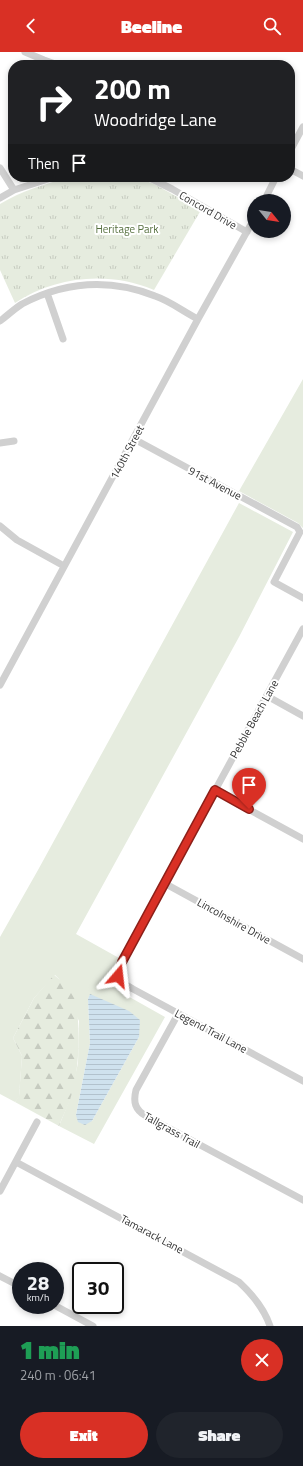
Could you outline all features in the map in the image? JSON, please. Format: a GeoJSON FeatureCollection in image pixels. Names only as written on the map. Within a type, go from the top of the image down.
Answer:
{"type":"FeatureCollection","features":[{"type":"Feature","properties":{"kind":"street"},"geometry":{"type":"LineString","coordinates":[[26,52],[44,60]]}},
{"type":"Feature","properties":{"kind":"street"},"geometry":{"type":"LineString","coordinates":[[295,138],[303,127]]}},
{"type":"Feature","properties":{"kind":"street"},"geometry":{"type":"LineString","coordinates":[[0,168],[8,181]]}},
{"type":"Feature","properties":{"kind":"street"},"geometry":{"type":"LineString","coordinates":[[9,182],[14,190]]}},
{"type":"Feature","properties":{"kind":"street"},"geometry":{"type":"LineString","coordinates":[[0,198],[14,190],[39,182]]}},
{"type":"Feature","properties":{"kind":"street","name":"Concord Drive"},"geometry":{"type":"LineString","coordinates":[[158,182],[247,232]]}},
{"type":"Feature","properties":{"kind":"street"},"geometry":{"type":"LineString","coordinates":[[268,194],[274,182]]}},
{"type":"Feature","properties":{"kind":"street","name":"140th Street"},"geometry":{"type":"LineString","coordinates":[[0,685],[198,319],[247,232]]}},
{"type":"Feature","properties":{"kind":"street"},"geometry":{"type":"LineString","coordinates":[[0,321],[21,305],[47,293],[72,286],[91,284],[126,286],[156,296],[198,319]]}},
{"type":"Feature","properties":{"kind":"street"},"geometry":{"type":"LineString","coordinates":[[47,293],[63,339]]}},
{"type":"Feature","properties":{"kind":"street","name":"91st Avenue"},"geometry":{"type":"LineString","coordinates":[[134,439],[297,527],[300,532],[274,582],[303,598]]}},
{"type":"Feature","properties":{"kind":"street"},"geometry":{"type":"LineString","coordinates":[[0,443],[14,441]]}},
{"type":"Feature","properties":{"kind":"street"},"geometry":{"type":"LineString","coordinates":[[0,526],[17,540],[64,566]]}},
{"type":"Feature","properties":{"kind":"street","name":"Pebble Beach Lane"},"geometry":{"type":"LineString","coordinates":[[120,980],[118,976],[122,962],[303,629]]}},
{"type":"Feature","properties":{"kind":"street"},"geometry":{"type":"LineString","coordinates":[[267,696],[303,716]]}},
{"type":"Feature","properties":{"kind":"street"},"geometry":{"type":"LineString","coordinates":[[215,790],[303,839]]}},
{"type":"Feature","properties":{"kind":"street","name":"Lincolnshire Drive"},"geometry":{"type":"LineString","coordinates":[[164,883],[303,959]]}},
{"type":"Feature","properties":{"kind":"street","name":"Legend Trail Lane"},"geometry":{"type":"LineString","coordinates":[[120,980],[133,990],[303,1081]]}},
{"type":"Feature","properties":{"kind":"street","name":"Tallgrass Trail"},"geometry":{"type":"LineString","coordinates":[[178,1014],[136,1090],[134,1098],[137,1109],[146,1116],[303,1200]]}},
{"type":"Feature","properties":{"kind":"street"},"geometry":{"type":"LineString","coordinates":[[0,1191],[38,1122]]}},
{"type":"Feature","properties":{"kind":"street","name":"Tamarack Lane"},"geometry":{"type":"LineString","coordinates":[[16,1162],[239,1282],[257,1301],[266,1315],[270,1326]]}},
{"type":"Feature","properties":{"kind":"street"},"geometry":{"type":"LineString","coordinates":[[0,1276],[12,1282]]}},
{"type":"Feature","properties":{"kind":"street"},"geometry":{"type":"LineString","coordinates":[[64,1310],[93,1326]]}},
{"type":"Feature","properties":{"kind":"green space","name":"Heritage Park"},"geometry":{"type":"Polygon","coordinates":[[[53,182],[149,182],[201,210],[154,290],[119,280],[83,279],[48,287],[15,303],[0,270],[0,204],[8,199],[53,182]]]}},
{"type":"Feature","properties":{"kind":"green space"},"geometry":{"type":"Polygon","coordinates":[[[303,379],[303,528],[298,523],[239,491],[303,379]]]}},
{"type":"Feature","properties":{"kind":"green space"},"geometry":{"type":"Polygon","coordinates":[[[239,503],[293,532],[239,637],[76,934],[119,958],[113,974],[117,990],[165,1017],[94,1144],[59,1126],[70,1099],[78,1063],[79,1021],[59,979],[55,975],[34,998],[13,1038],[22,1056],[19,1097],[15,1102],[0,1094],[0,937],[239,503]],[[90,995],[88,999],[90,1043],[76,1115],[92,1121],[139,1037],[90,995]]]}},
{"type":"Feature","properties":{"kind":"green space"},"geometry":{"type":"Polygon","coordinates":[[[54,975],[75,992],[79,1032],[78,1060],[74,1087],[59,1126],[15,1102],[19,1096],[22,1056],[13,1038],[34,998],[54,975]]]}},
{"type":"Feature","properties":{"kind":"water"},"geometry":{"type":"Polygon","coordinates":[[[90,994],[129,1011],[140,1020],[139,1037],[92,1121],[85,1125],[78,1122],[76,1115],[90,1043],[88,999],[90,994]]]}},
{"type":"Feature","properties":{"kind":"route"},"geometry":{"type":"LineString","coordinates":[[118,976],[122,962],[215,790],[249,809]]}}]}
